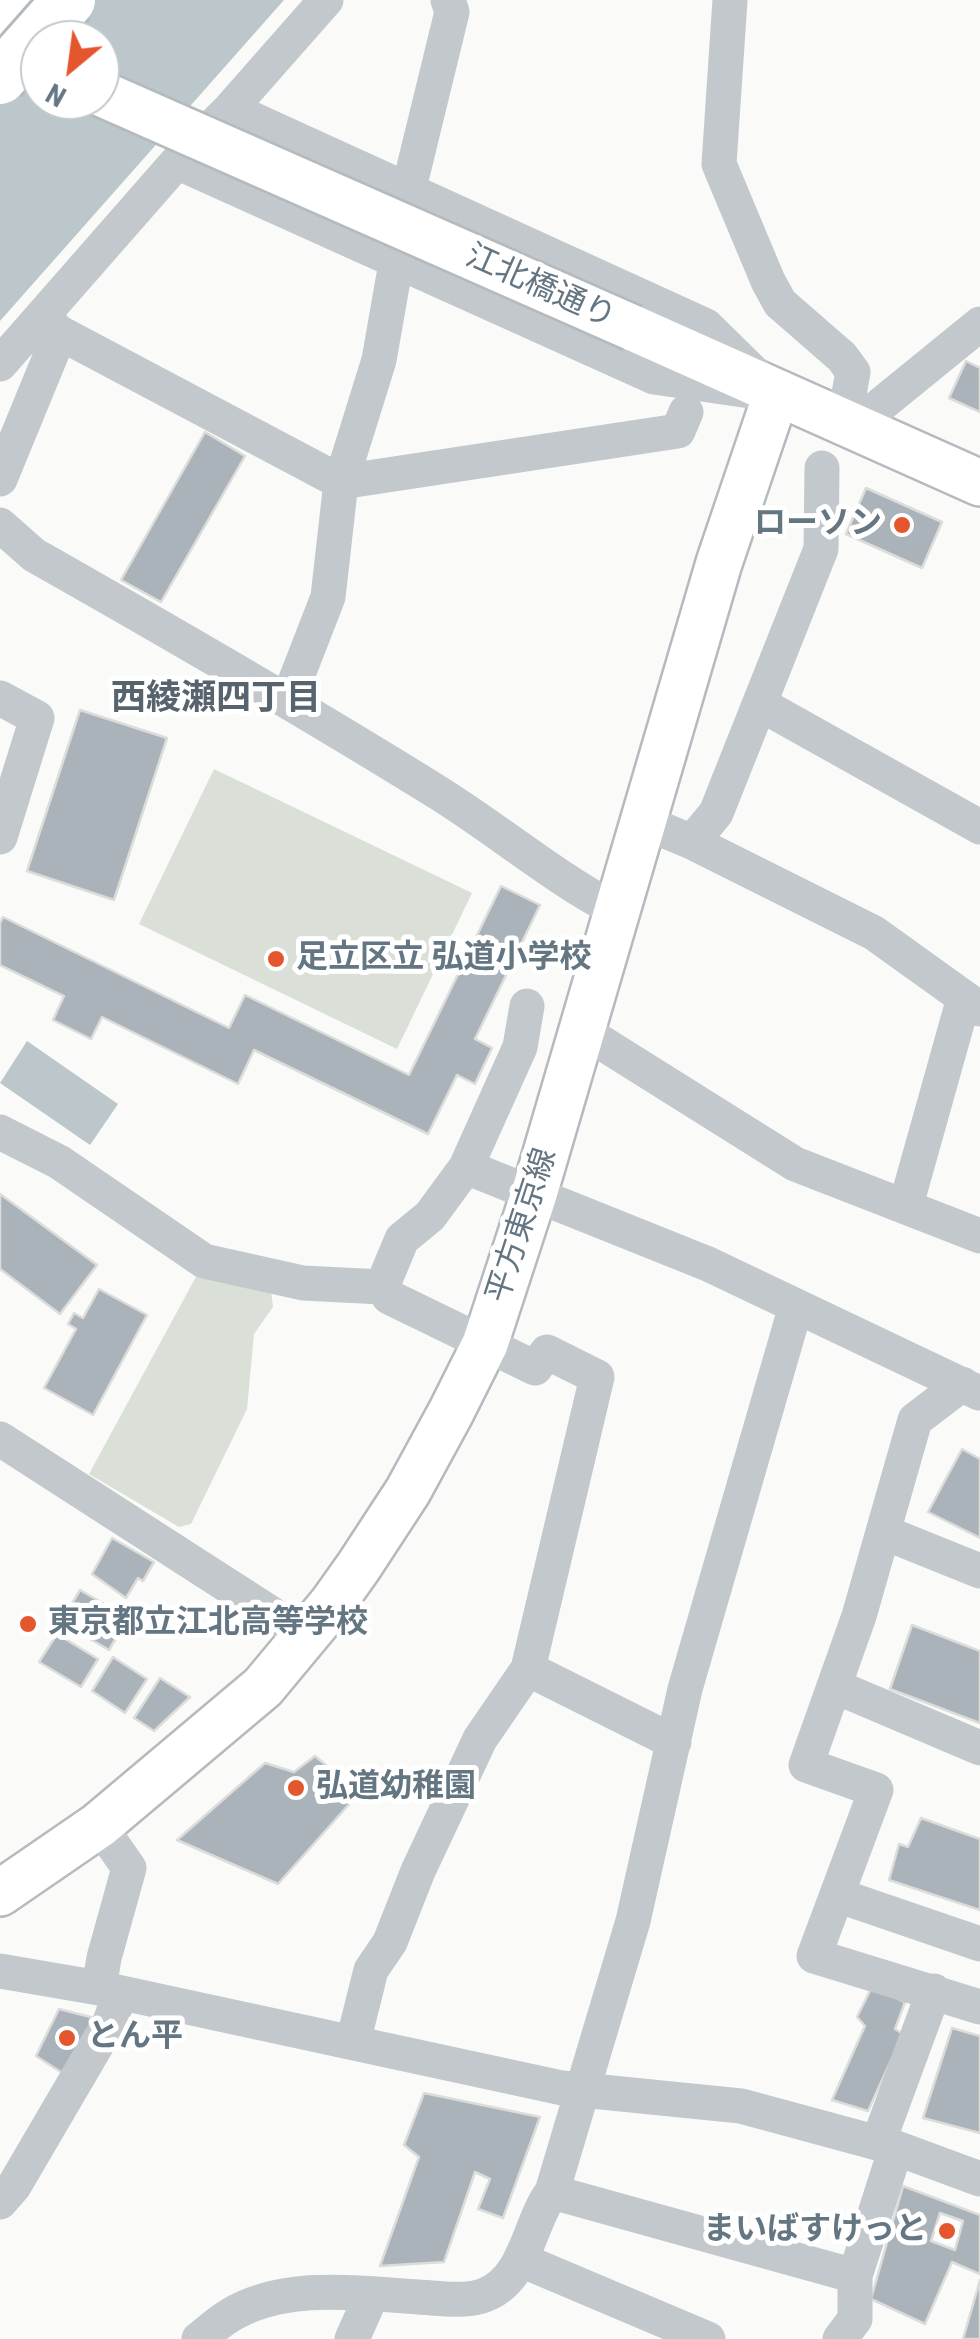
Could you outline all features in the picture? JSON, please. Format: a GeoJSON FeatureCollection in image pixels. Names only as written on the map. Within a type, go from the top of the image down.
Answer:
{"type":"FeatureCollection","features":[{"type":"Feature","properties":{"kind":"highway"},"geometry":{"type":"LineString","coordinates":[[0,16],[14,0]]}},
{"type":"Feature","properties":{"kind":"highway"},"geometry":{"type":"LineString","coordinates":[[0,78],[69,0]]}},
{"type":"Feature","properties":{"kind":"main road","name":"江北橋通り"},"geometry":{"type":"LineString","coordinates":[[120,102],[776,394],[857,414],[980,483]]}},
{"type":"Feature","properties":{"kind":"main road","name":"平方東京線"},"geometry":{"type":"LineString","coordinates":[[0,1893],[99,1825],[262,1687],[359,1566],[408,1491],[484,1344],[583,1032],[719,563],[776,394]]}},
{"type":"Feature","properties":{"kind":"street"},"geometry":{"type":"LineString","coordinates":[[0,364],[51,325],[177,162],[230,109],[326,0]]}},
{"type":"Feature","properties":{"kind":"street"},"geometry":{"type":"LineString","coordinates":[[408,192],[452,12],[448,0]]}},
{"type":"Feature","properties":{"kind":"street"},"geometry":{"type":"LineString","coordinates":[[730,0],[719,164],[780,303],[853,372],[849,394],[857,414],[980,324]]}},
{"type":"Feature","properties":{"kind":"street"},"geometry":{"type":"LineString","coordinates":[[230,109],[706,326],[776,394]]}},
{"type":"Feature","properties":{"kind":"street"},"geometry":{"type":"LineString","coordinates":[[246,194],[230,165],[235,148],[258,129],[274,131]]}},
{"type":"Feature","properties":{"kind":"street"},"geometry":{"type":"LineString","coordinates":[[177,162],[654,377],[776,394]]}},
{"type":"Feature","properties":{"kind":"street"},"geometry":{"type":"LineString","coordinates":[[288,700],[328,597],[341,482],[362,425],[379,360],[396,263]]}},
{"type":"Feature","properties":{"kind":"street"},"geometry":{"type":"LineString","coordinates":[[0,479],[51,325]]}},
{"type":"Feature","properties":{"kind":"street"},"geometry":{"type":"LineString","coordinates":[[51,325],[341,482],[678,431],[686,412]]}},
{"type":"Feature","properties":{"kind":"street"},"geometry":{"type":"LineString","coordinates":[[692,842],[716,813],[821,548],[822,468]]}},
{"type":"Feature","properties":{"kind":"street"},"geometry":{"type":"LineString","coordinates":[[0,525],[34,555],[288,700],[454,803],[587,895],[616,910]]}},
{"type":"Feature","properties":{"kind":"street"},"geometry":{"type":"LineString","coordinates":[[0,698],[37,718],[0,837]]}},
{"type":"Feature","properties":{"kind":"street"},"geometry":{"type":"LineString","coordinates":[[760,704],[980,828]]}},
{"type":"Feature","properties":{"kind":"street"},"geometry":{"type":"LineString","coordinates":[[644,822],[874,933],[972,1003],[906,1205]]}},
{"type":"Feature","properties":{"kind":"street"},"geometry":{"type":"LineString","coordinates":[[382,1287],[402,1239],[430,1216],[466,1167],[520,1047],[527,1006]]}},
{"type":"Feature","properties":{"kind":"street"},"geometry":{"type":"LineString","coordinates":[[583,1032],[795,1164],[980,1236]]}},
{"type":"Feature","properties":{"kind":"street"},"geometry":{"type":"LineString","coordinates":[[0,1132],[59,1162],[204,1261],[303,1283],[382,1287]]}},
{"type":"Feature","properties":{"kind":"street"},"geometry":{"type":"LineString","coordinates":[[466,1167],[708,1264],[971,1388]]}},
{"type":"Feature","properties":{"kind":"street"},"geometry":{"type":"LineString","coordinates":[[352,2042],[371,1970],[390,1942],[418,1871],[480,1739],[528,1669],[597,1377],[547,1352],[536,1368],[388,1297],[382,1287]]}},
{"type":"Feature","properties":{"kind":"street"},"geometry":{"type":"LineString","coordinates":[[199,2339],[231,2314],[271,2298],[327,2292],[452,2299],[487,2294],[521,2260],[544,2202],[552,2192],[633,1921],[685,1689],[796,1306]]}},
{"type":"Feature","properties":{"kind":"street"},"geometry":{"type":"LineString","coordinates":[[971,1388],[916,1420],[806,1765],[876,1790],[814,1956],[980,2007]]}},
{"type":"Feature","properties":{"kind":"street"},"geometry":{"type":"LineString","coordinates":[[0,1439],[306,1636]]}},
{"type":"Feature","properties":{"kind":"street"},"geometry":{"type":"LineString","coordinates":[[883,1532],[980,1571]]}},
{"type":"Feature","properties":{"kind":"street"},"geometry":{"type":"LineString","coordinates":[[528,1669],[674,1742]]}},
{"type":"Feature","properties":{"kind":"street"},"geometry":{"type":"LineString","coordinates":[[834,1686],[980,1748]]}},
{"type":"Feature","properties":{"kind":"street"},"geometry":{"type":"LineString","coordinates":[[0,2202],[14,2186],[110,2022],[104,1958],[129,1868],[99,1825]]}},
{"type":"Feature","properties":{"kind":"street"},"geometry":{"type":"LineString","coordinates":[[837,1895],[980,1944]]}},
{"type":"Feature","properties":{"kind":"street"},"geometry":{"type":"LineString","coordinates":[[0,1971],[109,1990],[583,2091],[740,2106],[887,2145],[980,2179]]}},
{"type":"Feature","properties":{"kind":"street"},"geometry":{"type":"LineString","coordinates":[[840,2339],[854,2319],[855,2276],[887,2145],[934,1992]]}},
{"type":"Feature","properties":{"kind":"street"},"geometry":{"type":"LineString","coordinates":[[552,2192],[855,2276]]}},
{"type":"Feature","properties":{"kind":"street"},"geometry":{"type":"LineString","coordinates":[[521,2260],[708,2339]]}},
{"type":"Feature","properties":{"kind":"street"},"geometry":{"type":"LineString","coordinates":[[352,2339],[372,2294]]}},
{"type":"Feature","properties":{"kind":"shaded area"},"geometry":{"type":"Polygon","coordinates":[[[92,0],[284,0],[0,321],[0,104],[20,82],[20,120],[120,120],[120,20],[74,20],[92,0]]]}},
{"type":"Feature","properties":{"kind":"shaded area"},"geometry":{"type":"Polygon","coordinates":[[[214,769],[472,893],[397,1049],[139,924],[214,769]]]}},
{"type":"Feature","properties":{"kind":"shaded area"},"geometry":{"type":"Polygon","coordinates":[[[27,1041],[118,1104],[90,1145],[0,1083],[27,1041]]]}},
{"type":"Feature","properties":{"kind":"shaded area"},"geometry":{"type":"Polygon","coordinates":[[[197,1275],[271,1291],[273,1307],[254,1334],[247,1409],[191,1524],[179,1527],[89,1474],[197,1275]]]}},
{"type":"Feature","properties":{"kind":"building"},"geometry":{"type":"Polygon","coordinates":[[[966,361],[980,368],[980,412],[949,398],[966,361]]]}},
{"type":"Feature","properties":{"kind":"building"},"geometry":{"type":"Polygon","coordinates":[[[205,432],[245,456],[161,602],[121,580],[205,432]]]}},
{"type":"Feature","properties":{"kind":"building"},"geometry":{"type":"Polygon","coordinates":[[[866,488],[942,522],[922,568],[846,534],[866,488]]]}},
{"type":"Feature","properties":{"kind":"building"},"geometry":{"type":"Polygon","coordinates":[[[80,710],[167,738],[114,900],[27,871],[80,710]]]}},
{"type":"Feature","properties":{"kind":"building"},"geometry":{"type":"Polygon","coordinates":[[[501,886],[540,905],[475,1039],[492,1048],[475,1084],[457,1075],[428,1134],[254,1050],[238,1084],[102,1017],[91,1039],[53,1020],[64,996],[0,965],[3,917],[229,1028],[245,995],[409,1075],[501,886]]]}},
{"type":"Feature","properties":{"kind":"building"},"geometry":{"type":"Polygon","coordinates":[[[0,1194],[97,1265],[60,1314],[0,1269],[0,1194]]]}},
{"type":"Feature","properties":{"kind":"building"},"geometry":{"type":"Polygon","coordinates":[[[99,1289],[147,1315],[93,1415],[44,1388],[76,1329],[68,1324],[74,1313],[83,1318],[99,1289]]]}},
{"type":"Feature","properties":{"kind":"building"},"geometry":{"type":"Polygon","coordinates":[[[962,1449],[980,1459],[980,1538],[928,1512],[962,1449]]]}},
{"type":"Feature","properties":{"kind":"building"},"geometry":{"type":"Polygon","coordinates":[[[112,1538],[154,1562],[126,1598],[92,1574],[112,1538]]]}},
{"type":"Feature","properties":{"kind":"building"},"geometry":{"type":"Polygon","coordinates":[[[80,1590],[128,1618],[109,1650],[61,1622],[80,1590]]]}},
{"type":"Feature","properties":{"kind":"building"},"geometry":{"type":"Polygon","coordinates":[[[912,1625],[980,1651],[980,1723],[890,1689],[912,1625]]]}},
{"type":"Feature","properties":{"kind":"building"},"geometry":{"type":"Polygon","coordinates":[[[57,1634],[98,1659],[81,1687],[39,1662],[57,1634]]]}},
{"type":"Feature","properties":{"kind":"building"},"geometry":{"type":"Polygon","coordinates":[[[113,1657],[147,1679],[125,1713],[92,1691],[113,1657]]]}},
{"type":"Feature","properties":{"kind":"building"},"geometry":{"type":"Polygon","coordinates":[[[160,1678],[190,1697],[154,1731],[134,1718],[160,1678]]]}},
{"type":"Feature","properties":{"kind":"building"},"geometry":{"type":"Polygon","coordinates":[[[315,1756],[359,1793],[278,1884],[177,1840],[265,1763],[294,1772],[315,1756]]]}},
{"type":"Feature","properties":{"kind":"building"},"geometry":{"type":"Polygon","coordinates":[[[921,1818],[980,1839],[980,1910],[889,1880],[899,1844],[908,1847],[921,1818]]]}},
{"type":"Feature","properties":{"kind":"building"},"geometry":{"type":"Polygon","coordinates":[[[872,1987],[905,2002],[895,2029],[903,2034],[868,2111],[832,2100],[865,2026],[857,2017],[872,1987]]]}},
{"type":"Feature","properties":{"kind":"building","name":"とん平"},"geometry":{"type":"Polygon","coordinates":[[[59,2009],[98,2019],[67,2076],[36,2056],[59,2009]]]}},
{"type":"Feature","properties":{"kind":"building"},"geometry":{"type":"Polygon","coordinates":[[[952,2028],[980,2036],[980,2133],[923,2118],[952,2028]]]}},
{"type":"Feature","properties":{"kind":"building"},"geometry":{"type":"Polygon","coordinates":[[[424,2093],[540,2117],[503,2218],[478,2209],[490,2179],[475,2172],[444,2262],[380,2266],[419,2157],[404,2145],[424,2093]]]}},
{"type":"Feature","properties":{"kind":"building"},"geometry":{"type":"Polygon","coordinates":[[[903,2186],[980,2215],[980,2274],[952,2262],[925,2324],[871,2299],[903,2186]]]}},
{"type":"Feature","properties":{"kind":"building","name":"まいばすけっと"},"geometry":{"type":"Polygon","coordinates":[[[940,2213],[963,2221],[955,2250],[931,2241],[940,2213]]]}},
{"type":"Feature","properties":{"kind":"building"},"geometry":{"type":"Polygon","coordinates":[[[980,2280],[980,2339],[963,2339],[980,2280]]]}},
{"type":"Feature","properties":{"kind":"place","name":"ローソン"},"geometry":{"type":"Point","coordinates":[902,525]}},
{"type":"Feature","properties":{"kind":"place","name":"足立区立 弘道小学校"},"geometry":{"type":"Point","coordinates":[276,959]}},
{"type":"Feature","properties":{"kind":"place","name":"東京都立江北高等学校"},"geometry":{"type":"Point","coordinates":[28,1624]}},
{"type":"Feature","properties":{"kind":"place","name":"弘道幼稚園"},"geometry":{"type":"Point","coordinates":[296,1788]}},
{"type":"Feature","properties":{"kind":"place","name":"とん平"},"geometry":{"type":"Point","coordinates":[67,2038]}},
{"type":"Feature","properties":{"kind":"place","name":"まいばすけっと"},"geometry":{"type":"Point","coordinates":[947,2231]}},
{"type":"Feature","properties":{"kind":"district","name":"西綾瀬四丁目"},"geometry":{"type":"Point","coordinates":[216,700]}}]}
